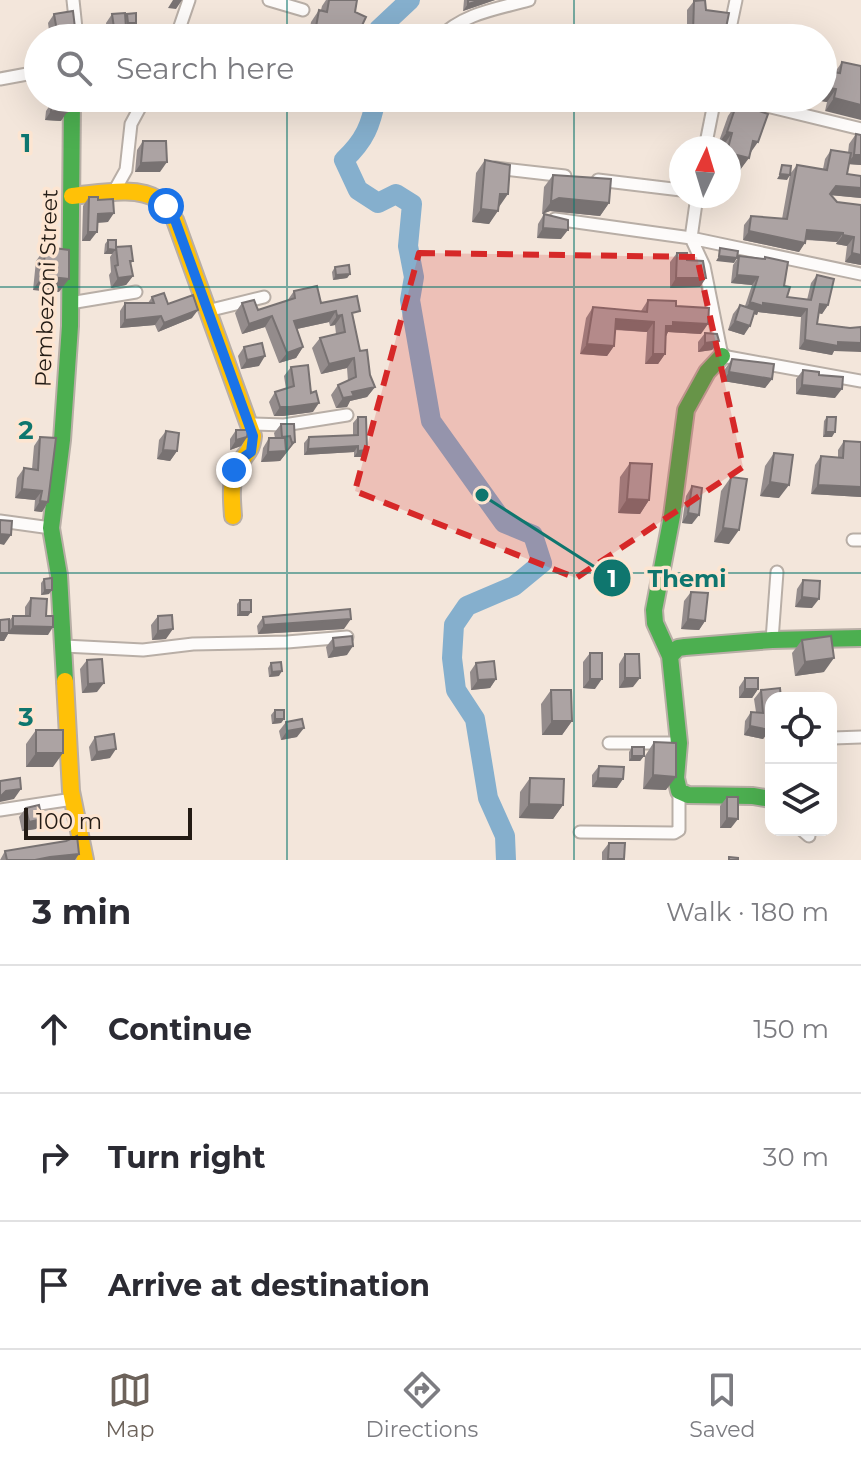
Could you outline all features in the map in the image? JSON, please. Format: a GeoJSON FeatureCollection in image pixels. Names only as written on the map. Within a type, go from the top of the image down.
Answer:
{"type":"FeatureCollection","features":[{"type":"Feature","properties":{"kind":"street"},"geometry":{"type":"LineString","coordinates":[[73,0],[76,24]]}},
{"type":"Feature","properties":{"kind":"street"},"geometry":{"type":"LineString","coordinates":[[181,24],[189,0]]}},
{"type":"Feature","properties":{"kind":"street"},"geometry":{"type":"LineString","coordinates":[[269,0],[303,10]]}},
{"type":"Feature","properties":{"kind":"street"},"geometry":{"type":"LineString","coordinates":[[456,24],[477,14],[529,0]]}},
{"type":"Feature","properties":{"kind":"street"},"geometry":{"type":"LineString","coordinates":[[731,24],[736,0]]}},
{"type":"Feature","properties":{"kind":"street"},"geometry":{"type":"LineString","coordinates":[[0,79],[24,75]]}},
{"type":"Feature","properties":{"kind":"street","name":"Pembezoni Street"},"geometry":{"type":"LineString","coordinates":[[72,112],[70,303],[62,440],[51,528],[59,575],[73,799],[85,860]]}},
{"type":"Feature","properties":{"kind":"street"},"geometry":{"type":"LineString","coordinates":[[112,195],[126,170],[131,124],[137,112]]}},
{"type":"Feature","properties":{"kind":"street"},"geometry":{"type":"LineString","coordinates":[[707,136],[712,112]]}},
{"type":"Feature","properties":{"kind":"street"},"geometry":{"type":"LineString","coordinates":[[791,112],[861,129]]}},
{"type":"Feature","properties":{"kind":"street"},"geometry":{"type":"LineString","coordinates":[[493,168],[669,189]]}},
{"type":"Feature","properties":{"kind":"street"},"geometry":{"type":"LineString","coordinates":[[72,196],[147,194],[158,198],[175,220],[250,424],[254,445],[234,470],[233,516]]}},
{"type":"Feature","properties":{"kind":"street"},"geometry":{"type":"LineString","coordinates":[[695,208],[691,238],[704,266],[722,356]]}},
{"type":"Feature","properties":{"kind":"street"},"geometry":{"type":"LineString","coordinates":[[549,219],[691,238],[861,274]]}},
{"type":"Feature","properties":{"kind":"street"},"geometry":{"type":"LineString","coordinates":[[70,303],[136,292]]}},
{"type":"Feature","properties":{"kind":"street"},"geometry":{"type":"LineString","coordinates":[[207,311],[264,297]]}},
{"type":"Feature","properties":{"kind":"street"},"geometry":{"type":"LineString","coordinates":[[722,356],[861,381]]}},
{"type":"Feature","properties":{"kind":"street"},"geometry":{"type":"LineString","coordinates":[[580,832],[674,833],[679,830],[681,821],[676,778],[679,743],[670,656],[655,623],[654,610],[672,516],[686,410],[707,372],[722,356]]}},
{"type":"Feature","properties":{"kind":"street"},"geometry":{"type":"LineString","coordinates":[[250,424],[284,425],[347,415]]}},
{"type":"Feature","properties":{"kind":"street"},"geometry":{"type":"LineString","coordinates":[[0,521],[51,528]]}},
{"type":"Feature","properties":{"kind":"street"},"geometry":{"type":"LineString","coordinates":[[772,640],[777,572]]}},
{"type":"Feature","properties":{"kind":"street"},"geometry":{"type":"LineString","coordinates":[[64,646],[143,650],[193,644],[347,637]]}},
{"type":"Feature","properties":{"kind":"street"},"geometry":{"type":"LineString","coordinates":[[670,656],[678,648],[685,647],[772,640],[861,638]]}},
{"type":"Feature","properties":{"kind":"street"},"geometry":{"type":"LineString","coordinates":[[837,738],[861,737]]}},
{"type":"Feature","properties":{"kind":"street"},"geometry":{"type":"LineString","coordinates":[[609,743],[679,743]]}},
{"type":"Feature","properties":{"kind":"street"},"geometry":{"type":"LineString","coordinates":[[679,791],[688,795],[765,798]]}},
{"type":"Feature","properties":{"kind":"street"},"geometry":{"type":"LineString","coordinates":[[0,810],[73,799]]}},
{"type":"Feature","properties":{"kind":"highlighted area"},"geometry":{"type":"Polygon","coordinates":[[[419,253],[697,257],[743,467],[576,578],[355,491],[419,253]]]}},
{"type":"Feature","properties":{"kind":"building"},"geometry":{"type":"Polygon","coordinates":[[[329,0],[357,0],[355,12],[366,17],[363,24],[316,24],[319,10],[327,12],[329,0]]]}},
{"type":"Feature","properties":{"kind":"building"},"geometry":{"type":"Polygon","coordinates":[[[705,0],[706,10],[729,13],[727,24],[693,24],[694,1],[705,0]]]}},
{"type":"Feature","properties":{"kind":"building"},"geometry":{"type":"Polygon","coordinates":[[[73,11],[75,24],[56,24],[54,14],[73,11]]]}},
{"type":"Feature","properties":{"kind":"building"},"geometry":{"type":"Polygon","coordinates":[[[125,13],[126,24],[113,24],[112,14],[125,13]]]}},
{"type":"Feature","properties":{"kind":"building"},"geometry":{"type":"Polygon","coordinates":[[[136,13],[136,23],[128,23],[127,14],[136,13]]]}},
{"type":"Feature","properties":{"kind":"building"},"geometry":{"type":"Polygon","coordinates":[[[842,62],[861,66],[861,105],[837,99],[837,73],[840,73],[842,62]]]}},
{"type":"Feature","properties":{"kind":"building"},"geometry":{"type":"Polygon","coordinates":[[[734,112],[768,114],[758,142],[753,141],[749,158],[741,156],[741,136],[731,136],[732,133],[727,132],[734,112]]]}},
{"type":"Feature","properties":{"kind":"building"},"geometry":{"type":"Polygon","coordinates":[[[856,134],[861,135],[861,155],[854,155],[856,134]]]}},
{"type":"Feature","properties":{"kind":"building"},"geometry":{"type":"Polygon","coordinates":[[[143,141],[166,141],[167,162],[141,163],[143,141]]]}},
{"type":"Feature","properties":{"kind":"building"},"geometry":{"type":"Polygon","coordinates":[[[831,150],[851,153],[847,174],[861,176],[861,188],[836,186],[830,194],[837,202],[861,205],[861,255],[852,253],[854,237],[843,233],[807,230],[805,243],[749,231],[751,216],[787,219],[797,165],[827,170],[831,150]]]}},
{"type":"Feature","properties":{"kind":"building"},"geometry":{"type":"Polygon","coordinates":[[[485,160],[510,165],[508,194],[500,194],[498,211],[481,209],[485,160]]]}},
{"type":"Feature","properties":{"kind":"building"},"geometry":{"type":"Polygon","coordinates":[[[782,165],[791,166],[790,175],[780,174],[782,165]]]}},
{"type":"Feature","properties":{"kind":"building"},"geometry":{"type":"Polygon","coordinates":[[[553,175],[611,179],[609,203],[559,198],[551,202],[553,175]]]}},
{"type":"Feature","properties":{"kind":"building"},"geometry":{"type":"Polygon","coordinates":[[[89,197],[113,199],[114,213],[98,214],[97,232],[88,232],[89,197]]]}},
{"type":"Feature","properties":{"kind":"building"},"geometry":{"type":"Polygon","coordinates":[[[544,214],[568,220],[568,230],[543,228],[544,214]]]}},
{"type":"Feature","properties":{"kind":"building"},"geometry":{"type":"Polygon","coordinates":[[[108,240],[116,240],[116,250],[108,249],[108,240]]]}},
{"type":"Feature","properties":{"kind":"building"},"geometry":{"type":"Polygon","coordinates":[[[131,246],[133,276],[118,278],[116,247],[131,246]]]}},
{"type":"Feature","properties":{"kind":"building"},"geometry":{"type":"Polygon","coordinates":[[[46,247],[69,250],[69,279],[42,276],[46,247]]]}},
{"type":"Feature","properties":{"kind":"building"},"geometry":{"type":"Polygon","coordinates":[[[720,248],[738,251],[737,258],[719,256],[720,248]]]}},
{"type":"Feature","properties":{"kind":"building"},"geometry":{"type":"Polygon","coordinates":[[[677,253],[687,253],[687,260],[703,261],[706,278],[676,278],[677,253]]]}},
{"type":"Feature","properties":{"kind":"building"},"geometry":{"type":"Polygon","coordinates":[[[739,256],[788,262],[784,286],[790,287],[787,297],[811,300],[817,275],[834,279],[828,305],[820,304],[817,324],[861,327],[861,343],[838,342],[838,346],[805,340],[807,309],[750,302],[758,277],[737,275],[739,256]]]}},
{"type":"Feature","properties":{"kind":"building"},"geometry":{"type":"Polygon","coordinates":[[[349,265],[350,274],[336,275],[335,267],[349,265]]]}},
{"type":"Feature","properties":{"kind":"building"},"geometry":{"type":"Polygon","coordinates":[[[317,286],[321,303],[357,296],[360,311],[352,313],[360,351],[367,350],[375,387],[352,392],[354,396],[343,398],[338,385],[356,377],[354,358],[329,364],[320,338],[345,332],[342,315],[337,316],[336,311],[294,321],[303,347],[287,353],[272,316],[249,324],[242,303],[254,300],[258,310],[295,298],[294,291],[317,286]]]}},
{"type":"Feature","properties":{"kind":"building"},"geometry":{"type":"Polygon","coordinates":[[[164,293],[168,304],[193,295],[198,310],[164,323],[161,316],[125,320],[125,303],[154,303],[152,297],[164,293]]]}},
{"type":"Feature","properties":{"kind":"building"},"geometry":{"type":"Polygon","coordinates":[[[648,300],[676,301],[676,306],[709,308],[708,324],[673,322],[673,326],[666,326],[665,354],[653,354],[654,322],[616,319],[614,346],[587,344],[593,307],[647,312],[648,300]]]}},
{"type":"Feature","properties":{"kind":"building"},"geometry":{"type":"Polygon","coordinates":[[[740,305],[755,310],[750,326],[735,321],[740,305]]]}},
{"type":"Feature","properties":{"kind":"building"},"geometry":{"type":"Polygon","coordinates":[[[705,333],[717,334],[719,341],[705,343],[705,333]]]}},
{"type":"Feature","properties":{"kind":"building"},"geometry":{"type":"Polygon","coordinates":[[[262,343],[265,356],[247,360],[244,347],[262,343]]]}},
{"type":"Feature","properties":{"kind":"building"},"geometry":{"type":"Polygon","coordinates":[[[732,359],[774,364],[772,379],[729,372],[732,359]]]}},
{"type":"Feature","properties":{"kind":"building"},"geometry":{"type":"Polygon","coordinates":[[[308,365],[311,393],[316,391],[319,403],[280,407],[275,392],[294,386],[291,367],[308,365]]]}},
{"type":"Feature","properties":{"kind":"building"},"geometry":{"type":"Polygon","coordinates":[[[803,370],[843,377],[842,389],[802,385],[803,370]]]}},
{"type":"Feature","properties":{"kind":"building"},"geometry":{"type":"Polygon","coordinates":[[[358,417],[366,417],[367,450],[358,451],[358,446],[308,449],[309,437],[358,435],[358,417]]]}},
{"type":"Feature","properties":{"kind":"building"},"geometry":{"type":"Polygon","coordinates":[[[827,417],[836,417],[835,432],[826,432],[827,417]]]}},
{"type":"Feature","properties":{"kind":"building"},"geometry":{"type":"Polygon","coordinates":[[[281,424],[294,424],[295,442],[292,443],[290,436],[282,437],[281,424]]]}},
{"type":"Feature","properties":{"kind":"building"},"geometry":{"type":"Polygon","coordinates":[[[236,430],[248,430],[247,437],[236,440],[236,430]]]}},
{"type":"Feature","properties":{"kind":"building"},"geometry":{"type":"Polygon","coordinates":[[[166,431],[179,433],[177,451],[163,450],[166,431]]]}},
{"type":"Feature","properties":{"kind":"building"},"geometry":{"type":"Polygon","coordinates":[[[40,437],[56,438],[48,502],[40,501],[42,491],[22,489],[24,468],[38,470],[40,437]]]}},
{"type":"Feature","properties":{"kind":"building"},"geometry":{"type":"Polygon","coordinates":[[[269,438],[285,438],[286,451],[268,452],[269,438]]]}},
{"type":"Feature","properties":{"kind":"building"},"geometry":{"type":"Polygon","coordinates":[[[844,441],[861,442],[861,487],[818,485],[821,456],[843,458],[844,441]]]}},
{"type":"Feature","properties":{"kind":"building"},"geometry":{"type":"Polygon","coordinates":[[[774,453],[793,455],[789,485],[770,482],[774,453]]]}},
{"type":"Feature","properties":{"kind":"building"},"geometry":{"type":"Polygon","coordinates":[[[630,463],[652,464],[649,500],[627,499],[630,463]]]}},
{"type":"Feature","properties":{"kind":"building"},"geometry":{"type":"Polygon","coordinates":[[[731,477],[747,479],[739,530],[723,528],[731,477]]]}},
{"type":"Feature","properties":{"kind":"building"},"geometry":{"type":"Polygon","coordinates":[[[692,486],[702,488],[699,515],[688,513],[692,486]]]}},
{"type":"Feature","properties":{"kind":"building"},"geometry":{"type":"Polygon","coordinates":[[[0,520],[12,521],[11,535],[0,534],[0,520]]]}},
{"type":"Feature","properties":{"kind":"building"},"geometry":{"type":"Polygon","coordinates":[[[52,578],[52,590],[45,590],[44,579],[52,578]]]}},
{"type":"Feature","properties":{"kind":"building"},"geometry":{"type":"Polygon","coordinates":[[[803,580],[820,581],[819,599],[802,597],[803,580]]]}},
{"type":"Feature","properties":{"kind":"building"},"geometry":{"type":"Polygon","coordinates":[[[691,592],[708,593],[705,621],[688,619],[691,592]]]}},
{"type":"Feature","properties":{"kind":"building"},"geometry":{"type":"Polygon","coordinates":[[[31,598],[47,599],[46,616],[53,616],[53,627],[13,626],[13,616],[30,616],[31,598]]]}},
{"type":"Feature","properties":{"kind":"building"},"geometry":{"type":"Polygon","coordinates":[[[240,600],[251,600],[251,612],[240,612],[240,600]]]}},
{"type":"Feature","properties":{"kind":"building"},"geometry":{"type":"Polygon","coordinates":[[[350,609],[351,619],[264,625],[263,617],[350,609]]]}},
{"type":"Feature","properties":{"kind":"building"},"geometry":{"type":"Polygon","coordinates":[[[172,615],[173,629],[158,631],[158,616],[172,615]]]}},
{"type":"Feature","properties":{"kind":"building"},"geometry":{"type":"Polygon","coordinates":[[[9,619],[9,633],[0,633],[0,620],[9,619]]]}},
{"type":"Feature","properties":{"kind":"building"},"geometry":{"type":"Polygon","coordinates":[[[352,636],[353,646],[334,648],[333,638],[352,636]]]}},
{"type":"Feature","properties":{"kind":"building"},"geometry":{"type":"Polygon","coordinates":[[[831,636],[834,658],[805,662],[802,640],[831,636]]]}},
{"type":"Feature","properties":{"kind":"building"},"geometry":{"type":"Polygon","coordinates":[[[590,653],[602,653],[602,679],[590,679],[590,653]]]}},
{"type":"Feature","properties":{"kind":"building"},"geometry":{"type":"Polygon","coordinates":[[[625,654],[639,654],[640,678],[625,678],[625,654]]]}},
{"type":"Feature","properties":{"kind":"building"},"geometry":{"type":"Polygon","coordinates":[[[102,659],[104,683],[88,684],[87,660],[102,659]]]}},
{"type":"Feature","properties":{"kind":"building"},"geometry":{"type":"Polygon","coordinates":[[[494,661],[496,679],[478,680],[476,663],[494,661]]]}},
{"type":"Feature","properties":{"kind":"building"},"geometry":{"type":"Polygon","coordinates":[[[281,662],[282,671],[272,672],[271,663],[281,662]]]}},
{"type":"Feature","properties":{"kind":"building"},"geometry":{"type":"Polygon","coordinates":[[[745,678],[758,678],[758,689],[745,689],[745,678]]]}},
{"type":"Feature","properties":{"kind":"building"},"geometry":{"type":"Polygon","coordinates":[[[780,688],[780,692],[765,692],[765,729],[750,726],[751,712],[763,713],[761,690],[780,688]]]}},
{"type":"Feature","properties":{"kind":"building"},"geometry":{"type":"Polygon","coordinates":[[[551,690],[571,690],[572,721],[552,721],[551,690]]]}},
{"type":"Feature","properties":{"kind":"building"},"geometry":{"type":"Polygon","coordinates":[[[275,710],[284,710],[284,719],[275,719],[275,710]]]}},
{"type":"Feature","properties":{"kind":"building"},"geometry":{"type":"Polygon","coordinates":[[[302,719],[304,728],[287,731],[286,722],[302,719]]]}},
{"type":"Feature","properties":{"kind":"building"},"geometry":{"type":"Polygon","coordinates":[[[36,730],[63,730],[63,753],[36,753],[36,730]]]}},
{"type":"Feature","properties":{"kind":"building"},"geometry":{"type":"Polygon","coordinates":[[[114,734],[116,749],[97,752],[95,737],[114,734]]]}},
{"type":"Feature","properties":{"kind":"building"},"geometry":{"type":"Polygon","coordinates":[[[654,742],[676,743],[676,777],[653,775],[654,742]]]}},
{"type":"Feature","properties":{"kind":"building"},"geometry":{"type":"Polygon","coordinates":[[[632,747],[644,747],[644,756],[632,756],[632,747]]]}},
{"type":"Feature","properties":{"kind":"building"},"geometry":{"type":"Polygon","coordinates":[[[599,766],[624,767],[623,779],[598,778],[599,766]]]}},
{"type":"Feature","properties":{"kind":"building"},"geometry":{"type":"Polygon","coordinates":[[[20,778],[21,789],[6,791],[0,797],[0,781],[20,778]]]}},
{"type":"Feature","properties":{"kind":"building"},"geometry":{"type":"Polygon","coordinates":[[[530,778],[564,779],[563,805],[529,804],[530,778]]]}},
{"type":"Feature","properties":{"kind":"building"},"geometry":{"type":"Polygon","coordinates":[[[727,797],[738,797],[738,819],[727,818],[727,797]]]}},
{"type":"Feature","properties":{"kind":"building"},"geometry":{"type":"Polygon","coordinates":[[[39,805],[42,819],[29,822],[26,808],[39,805]]]}},
{"type":"Feature","properties":{"kind":"building"},"geometry":{"type":"Polygon","coordinates":[[[77,836],[79,854],[7,860],[5,851],[66,841],[77,836]]]}},
{"type":"Feature","properties":{"kind":"building"},"geometry":{"type":"Polygon","coordinates":[[[609,843],[625,843],[624,859],[608,859],[609,843]]]}},
{"type":"Feature","properties":{"kind":"waterway"},"geometry":{"type":"LineString","coordinates":[[384,24],[410,0]]}},
{"type":"Feature","properties":{"kind":"waterway"},"geometry":{"type":"LineString","coordinates":[[373,112],[366,132],[344,160],[358,190],[378,203],[396,194],[412,204],[408,246],[414,277],[410,300],[431,421],[504,523],[533,535],[542,563],[514,586],[467,606],[454,625],[452,658],[456,690],[475,719],[488,798],[505,836],[506,860]]}},
{"type":"Feature","properties":{"kind":"traffic: fast"},"geometry":{"type":"LineString","coordinates":[[65,681],[59,575],[51,528],[62,440],[70,326],[72,112]]}},
{"type":"Feature","properties":{"kind":"traffic: fast"},"geometry":{"type":"LineString","coordinates":[[670,656],[655,623],[654,610],[672,516],[686,410],[707,372],[722,356]]}},
{"type":"Feature","properties":{"kind":"traffic: fast"},"geometry":{"type":"LineString","coordinates":[[765,798],[688,795],[679,791],[676,778],[679,743],[670,656],[678,648],[685,647],[772,640],[861,638]]}},
{"type":"Feature","properties":{"kind":"traffic: slow"},"geometry":{"type":"LineString","coordinates":[[72,196],[117,192],[150,195],[159,200],[175,220],[253,436],[234,475],[233,516]]}},
{"type":"Feature","properties":{"kind":"traffic: slow"},"geometry":{"type":"LineString","coordinates":[[65,681],[71,791],[85,860]]}},
{"type":"Feature","properties":{"kind":"place","name":"Themi"},"geometry":{"type":"Point","coordinates":[482,495]}},
{"type":"Feature","properties":{"kind":"route"},"geometry":{"type":"LineString","coordinates":[[166,206],[175,220],[250,424],[254,445],[234,470]]}}]}
